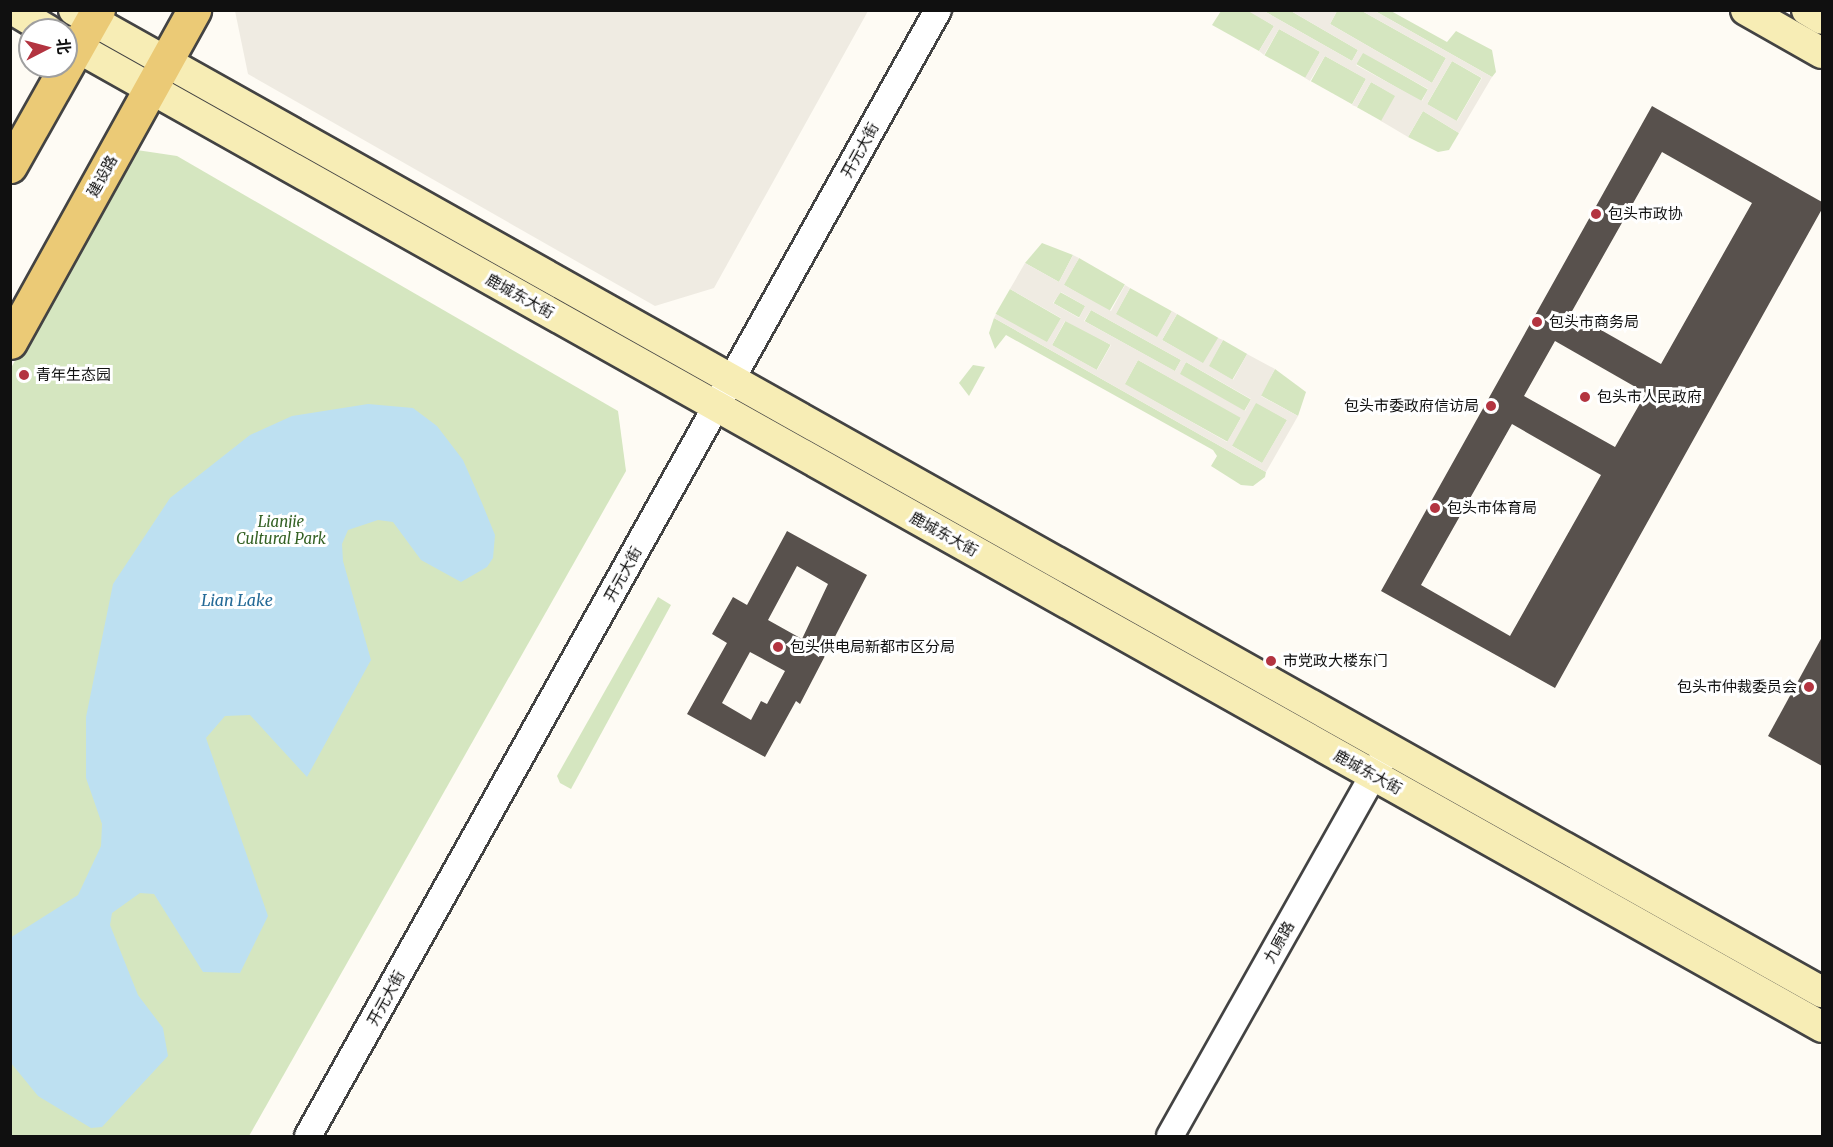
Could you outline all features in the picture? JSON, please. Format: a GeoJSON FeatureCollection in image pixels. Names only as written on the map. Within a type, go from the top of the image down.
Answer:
{"type":"FeatureCollection","features":[{"type":"Feature","properties":{"kind":"main road"},"geometry":{"type":"LineString","coordinates":[[14,10],[27,18]]}},
{"type":"Feature","properties":{"kind":"main road","name":"建设路"},"geometry":{"type":"LineString","coordinates":[[10,342],[194,10]]}},
{"type":"Feature","properties":{"kind":"main road"},"geometry":{"type":"LineString","coordinates":[[1746,10],[1813,48]]}},
{"type":"Feature","properties":{"kind":"main road"},"geometry":{"type":"LineString","coordinates":[[10,166],[81,26]]}},
{"type":"Feature","properties":{"kind":"main road","name":"鹿城东大街"},"geometry":{"type":"LineString","coordinates":[[81,26],[158,75],[717,406],[1822,1027]]}},
{"type":"Feature","properties":{"kind":"main road","name":"鹿城东大街"},"geometry":{"type":"LineString","coordinates":[[158,75],[732,380],[1822,992]]}},
{"type":"Feature","properties":{"kind":"street","name":"开元大街"},"geometry":{"type":"LineString","coordinates":[[308,1137],[938,10]]}},
{"type":"Feature","properties":{"kind":"street"},"geometry":{"type":"LineString","coordinates":[[1813,48],[1817,14]]}},
{"type":"Feature","properties":{"kind":"street","name":"九原路"},"geometry":{"type":"LineString","coordinates":[[1170,1137],[1388,748]]}},
{"type":"Feature","properties":{"kind":"green space"},"geometry":{"type":"Polygon","coordinates":[[[1248,10],[1274,26],[1259,51],[1212,25],[1221,11],[1248,10]]]}},
{"type":"Feature","properties":{"kind":"green space"},"geometry":{"type":"Polygon","coordinates":[[[1264,11],[1291,11],[1358,50],[1352,61],[1264,11]]]}},
{"type":"Feature","properties":{"kind":"green space"},"geometry":{"type":"Polygon","coordinates":[[[1337,11],[1362,11],[1446,58],[1432,83],[1330,24],[1337,11]]]}},
{"type":"Feature","properties":{"kind":"green space"},"geometry":{"type":"Polygon","coordinates":[[[1375,11],[1391,11],[1447,42],[1456,31],[1492,50],[1496,72],[1492,77],[1375,11]]]}},
{"type":"Feature","properties":{"kind":"green space"},"geometry":{"type":"Polygon","coordinates":[[[1279,29],[1320,52],[1306,78],[1264,55],[1279,29]]]}},
{"type":"Feature","properties":{"kind":"green space"},"geometry":{"type":"Polygon","coordinates":[[[1363,52],[1428,90],[1421,102],[1356,64],[1363,52]]]}},
{"type":"Feature","properties":{"kind":"green space"},"geometry":{"type":"Polygon","coordinates":[[[1325,56],[1366,79],[1352,104],[1311,81],[1325,56]]]}},
{"type":"Feature","properties":{"kind":"green space"},"geometry":{"type":"Polygon","coordinates":[[[1452,61],[1481,78],[1456,121],[1427,104],[1452,61]]]}},
{"type":"Feature","properties":{"kind":"green space"},"geometry":{"type":"Polygon","coordinates":[[[1371,82],[1396,96],[1382,121],[1357,107],[1371,82]]]}},
{"type":"Feature","properties":{"kind":"green space"},"geometry":{"type":"Polygon","coordinates":[[[1423,111],[1459,133],[1449,150],[1438,152],[1408,137],[1423,111]]]}},
{"type":"Feature","properties":{"kind":"green space","name":"Lianjie Cultural Park"},"geometry":{"type":"Polygon","coordinates":[[[130,149],[177,156],[618,411],[626,471],[249,1136],[11,1136],[11,368],[130,149]]]}},
{"type":"Feature","properties":{"kind":"green space"},"geometry":{"type":"Polygon","coordinates":[[[1042,243],[1073,255],[1059,282],[1025,263],[1042,243]]]}},
{"type":"Feature","properties":{"kind":"green space"},"geometry":{"type":"Polygon","coordinates":[[[1079,258],[1125,284],[1109,311],[1064,285],[1079,258]]]}},
{"type":"Feature","properties":{"kind":"green space"},"geometry":{"type":"Polygon","coordinates":[[[1130,288],[1172,311],[1157,338],[1115,314],[1130,288]]]}},
{"type":"Feature","properties":{"kind":"green space"},"geometry":{"type":"Polygon","coordinates":[[[1010,289],[1061,318],[1047,344],[996,314],[1010,289]]]}},
{"type":"Feature","properties":{"kind":"green space"},"geometry":{"type":"Polygon","coordinates":[[[1060,292],[1085,306],[1079,317],[1054,303],[1060,292]]]}},
{"type":"Feature","properties":{"kind":"green space"},"geometry":{"type":"Polygon","coordinates":[[[1091,310],[1181,360],[1175,371],[1085,321],[1091,310]]]}},
{"type":"Feature","properties":{"kind":"green space"},"geometry":{"type":"Polygon","coordinates":[[[1177,314],[1219,338],[1204,364],[1162,340],[1177,314]]]}},
{"type":"Feature","properties":{"kind":"green space"},"geometry":{"type":"Polygon","coordinates":[[[994,318],[1266,472],[1265,477],[1253,486],[1241,485],[1211,466],[1217,456],[1213,450],[1006,335],[995,349],[989,333],[994,318]]]}},
{"type":"Feature","properties":{"kind":"green space"},"geometry":{"type":"Polygon","coordinates":[[[1066,320],[1111,345],[1097,370],[1052,345],[1066,320]]]}},
{"type":"Feature","properties":{"kind":"green space"},"geometry":{"type":"Polygon","coordinates":[[[1223,340],[1247,354],[1232,380],[1208,366],[1223,340]]]}},
{"type":"Feature","properties":{"kind":"green space"},"geometry":{"type":"Polygon","coordinates":[[[1138,360],[1241,417],[1228,442],[1124,384],[1138,360]]]}},
{"type":"Feature","properties":{"kind":"green space"},"geometry":{"type":"Polygon","coordinates":[[[1186,362],[1251,400],[1244,412],[1179,374],[1186,362]]]}},
{"type":"Feature","properties":{"kind":"green space"},"geometry":{"type":"Polygon","coordinates":[[[973,365],[985,367],[969,396],[959,383],[973,365]]]}},
{"type":"Feature","properties":{"kind":"green space"},"geometry":{"type":"Polygon","coordinates":[[[1275,369],[1306,392],[1298,416],[1260,395],[1275,369]]]}},
{"type":"Feature","properties":{"kind":"green space"},"geometry":{"type":"Polygon","coordinates":[[[1256,402],[1287,420],[1262,463],[1231,445],[1256,402]]]}},
{"type":"Feature","properties":{"kind":"green space"},"geometry":{"type":"Polygon","coordinates":[[[658,597],[671,605],[571,789],[560,783],[557,776],[658,597]]]}},
{"type":"Feature","properties":{"kind":"shaded area"},"geometry":{"type":"Polygon","coordinates":[[[235,10],[868,11],[714,288],[655,306],[248,74],[235,10]]]}},
{"type":"Feature","properties":{"kind":"shaded area"},"geometry":{"type":"Polygon","coordinates":[[[1248,11],[1264,11],[1352,61],[1358,50],[1291,11],[1337,11],[1330,24],[1432,83],[1446,58],[1362,11],[1375,11],[1492,77],[1459,133],[1423,111],[1408,137],[1381,121],[1395,96],[1371,82],[1357,107],[1352,105],[1366,79],[1325,56],[1310,81],[1305,78],[1320,52],[1279,29],[1264,55],[1259,51],[1274,26],[1248,11]],[[1363,53],[1356,65],[1422,101],[1428,89],[1363,53]],[[1452,61],[1427,104],[1457,121],[1482,78],[1452,61]]]}},
{"type":"Feature","properties":{"kind":"shaded area"},"geometry":{"type":"Polygon","coordinates":[[[1073,255],[1079,258],[1064,285],[1111,311],[1125,285],[1130,288],[1116,314],[1157,337],[1172,311],[1177,314],[1162,340],[1203,363],[1218,338],[1223,340],[1209,366],[1233,380],[1247,354],[1275,369],[1261,396],[1298,416],[1266,472],[994,318],[996,314],[1047,342],[1061,318],[1010,289],[1025,263],[1059,282],[1073,255]],[[1061,292],[1053,303],[1079,318],[1085,306],[1061,292]],[[1091,310],[1084,321],[1175,371],[1181,360],[1091,310]],[[1065,321],[1052,345],[1097,370],[1111,345],[1065,321]],[[1138,360],[1125,384],[1227,442],[1241,418],[1138,360]],[[1186,362],[1180,374],[1245,411],[1251,399],[1186,362]],[[1256,403],[1232,446],[1262,463],[1287,420],[1256,403]]]}},
{"type":"Feature","properties":{"kind":"water","name":"Lian Lake"},"geometry":{"type":"Polygon","coordinates":[[[368,404],[413,408],[437,426],[463,460],[482,503],[495,535],[493,558],[487,567],[461,582],[421,560],[393,522],[378,520],[348,530],[342,544],[343,561],[371,660],[307,777],[250,715],[225,716],[206,738],[268,916],[240,973],[203,972],[154,894],[140,893],[112,913],[110,925],[138,995],[163,1028],[168,1056],[102,1127],[91,1128],[38,1096],[11,1063],[10,938],[78,895],[101,846],[102,824],[86,778],[86,717],[113,584],[170,498],[250,435],[292,416],[368,404]]]}},
{"type":"Feature","properties":{"kind":"building"},"geometry":{"type":"Polygon","coordinates":[[[1652,106],[1822,202],[1822,209],[1555,688],[1381,591],[1652,106]],[[1662,152],[1571,313],[1661,364],[1752,203],[1662,152]],[[1555,341],[1524,396],[1615,447],[1646,393],[1555,341]],[[1512,424],[1421,585],[1510,636],[1601,475],[1512,424]]]}},
{"type":"Feature","properties":{"kind":"building","name":"包头供电局新都市区分局"},"geometry":{"type":"Polygon","coordinates":[[[787,531],[867,575],[800,704],[796,701],[765,757],[687,714],[727,643],[712,634],[733,597],[747,605],[787,531]],[[797,566],[768,620],[802,639],[828,584],[797,566]],[[750,652],[722,703],[751,720],[761,701],[767,704],[785,671],[750,652]]]}},
{"type":"Feature","properties":{"kind":"building","name":"包头市仲裁委员会"},"geometry":{"type":"Polygon","coordinates":[[[1822,637],[1822,766],[1768,736],[1822,637]]]}},
{"type":"Feature","properties":{"kind":"place","name":"包头市政协"},"geometry":{"type":"Point","coordinates":[1596,214]}},
{"type":"Feature","properties":{"kind":"place","name":"包头市商务局"},"geometry":{"type":"Point","coordinates":[1537,322]}},
{"type":"Feature","properties":{"kind":"place","name":"青年生态园"},"geometry":{"type":"Point","coordinates":[24,375]}},
{"type":"Feature","properties":{"kind":"place","name":"包头市人民政府"},"geometry":{"type":"Point","coordinates":[1585,397]}},
{"type":"Feature","properties":{"kind":"place","name":"包头市委政府信访局"},"geometry":{"type":"Point","coordinates":[1491,406]}},
{"type":"Feature","properties":{"kind":"place","name":"包头市体育局"},"geometry":{"type":"Point","coordinates":[1435,508]}},
{"type":"Feature","properties":{"kind":"place","name":"包头供电局新都市区分局"},"geometry":{"type":"Point","coordinates":[778,647]}},
{"type":"Feature","properties":{"kind":"place","name":"市党政大楼东门"},"geometry":{"type":"Point","coordinates":[1271,661]}},
{"type":"Feature","properties":{"kind":"place","name":"包头市仲裁委员会"},"geometry":{"type":"Point","coordinates":[1809,687]}}]}
